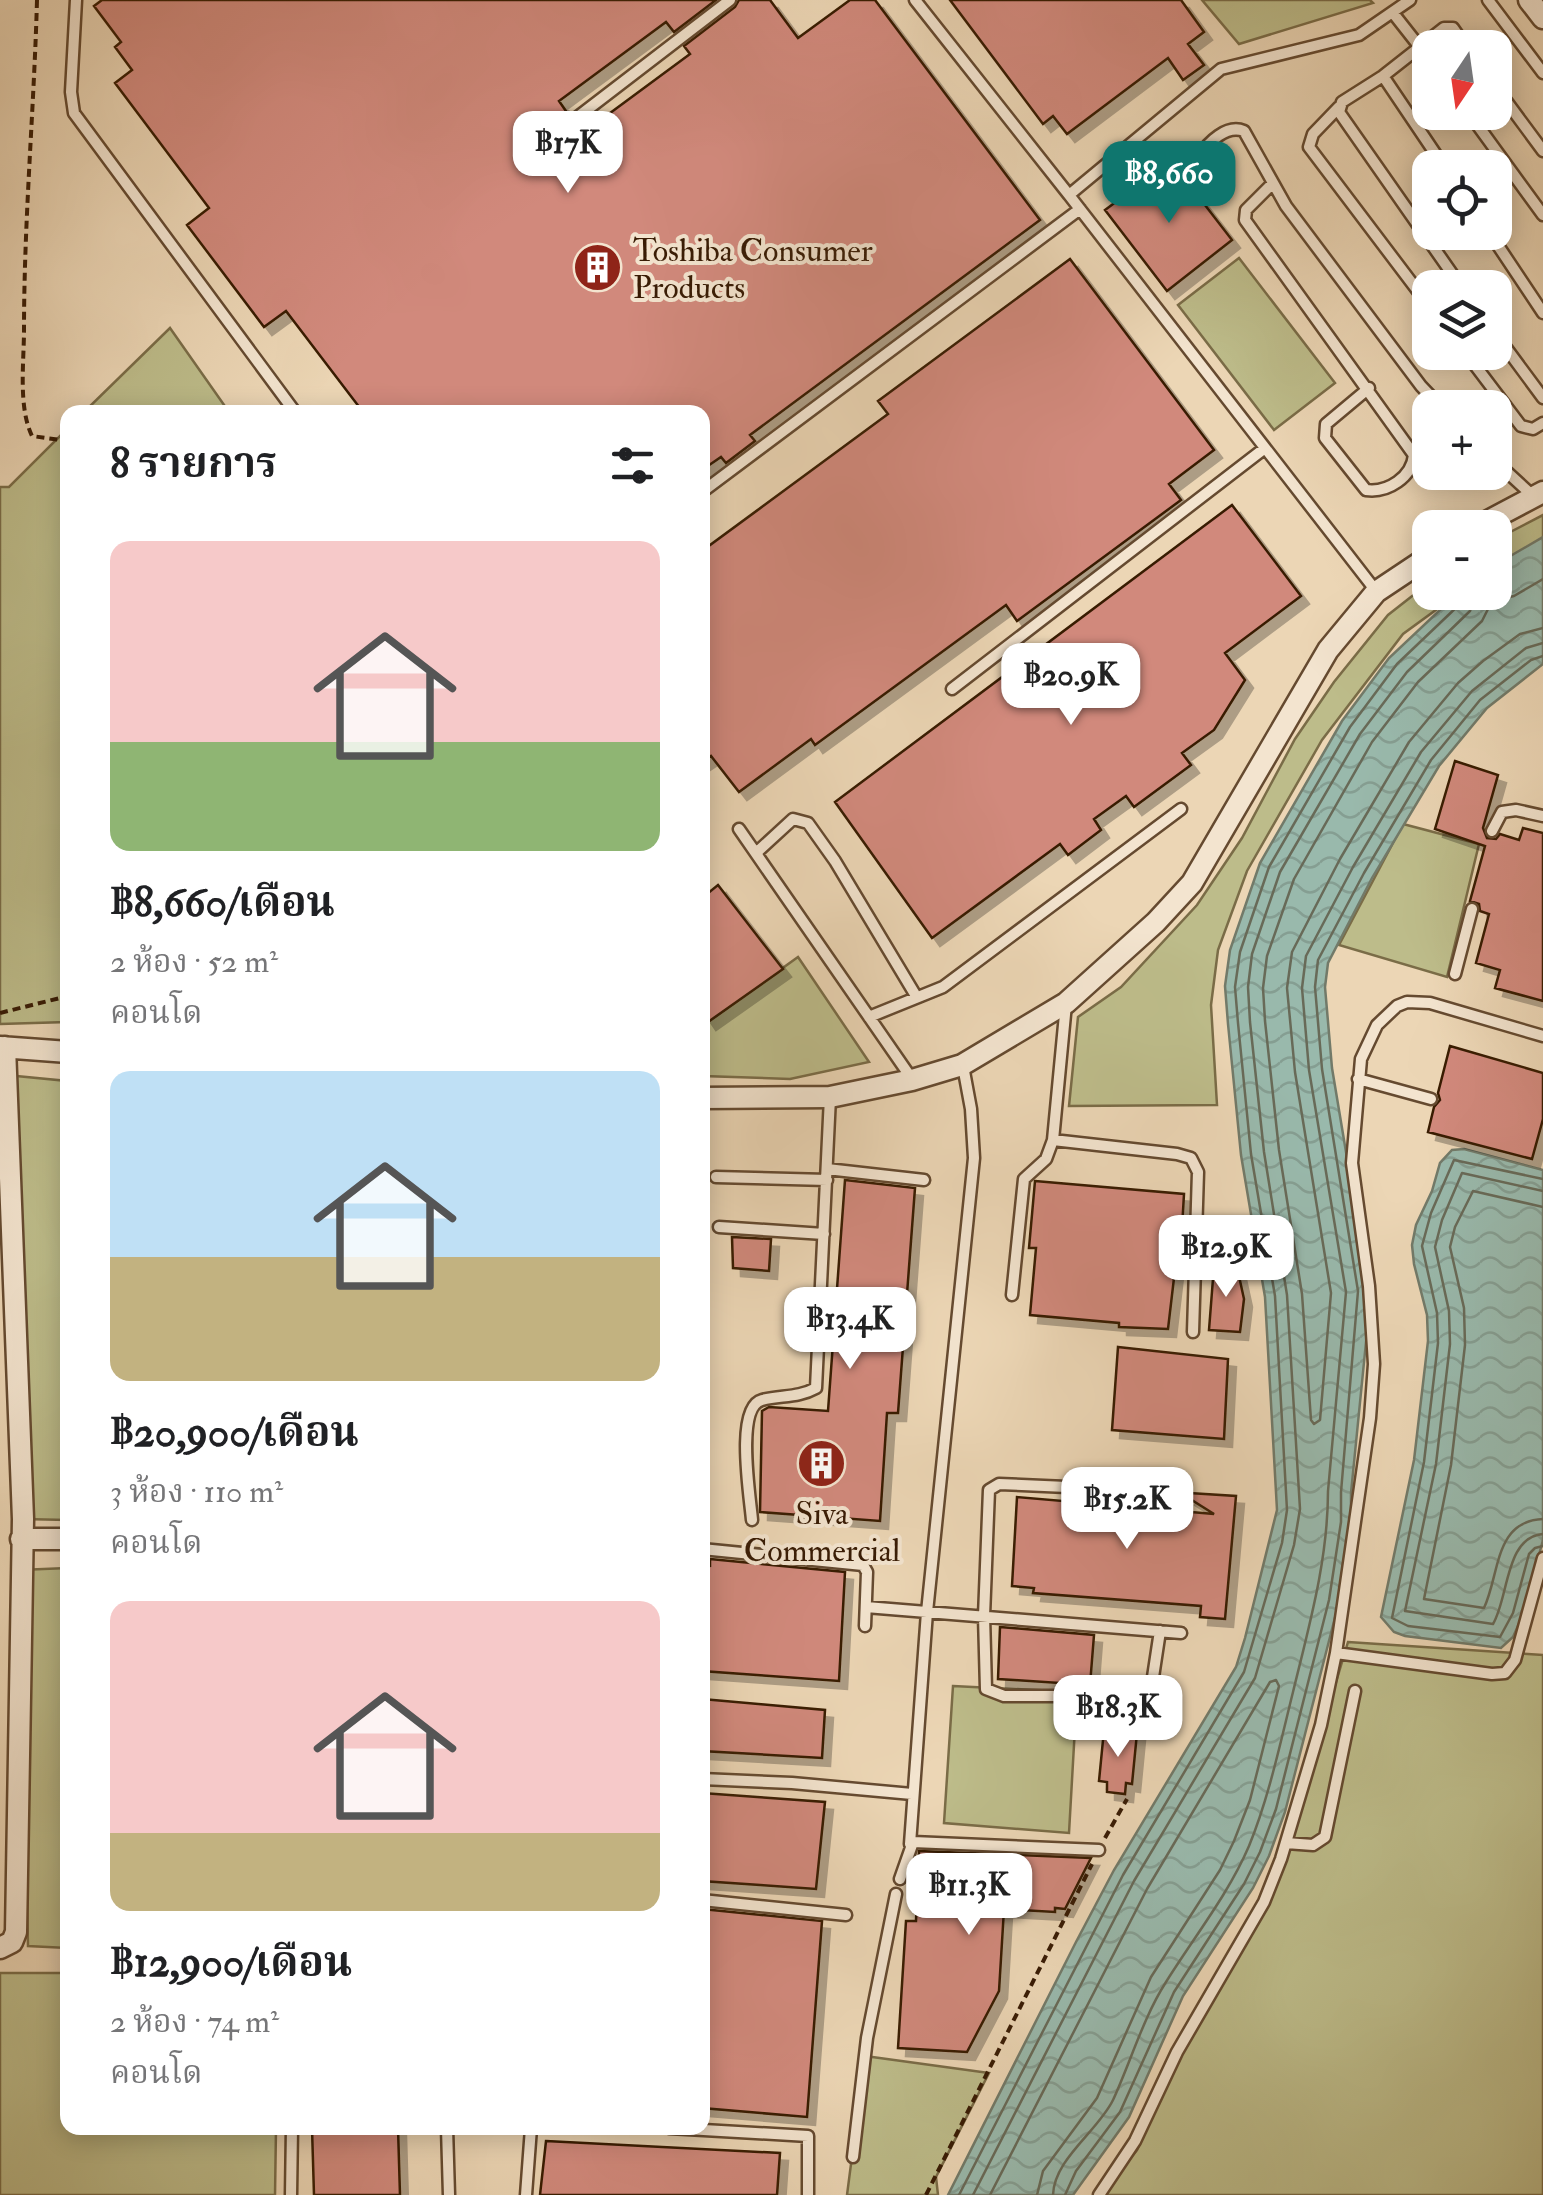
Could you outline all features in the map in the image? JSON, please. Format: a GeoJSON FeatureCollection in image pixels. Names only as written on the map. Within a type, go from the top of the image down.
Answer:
{"type":"FeatureCollection","features":[{"type":"Feature","properties":{"kind":"street"},"geometry":{"type":"LineString","coordinates":[[1529,0],[1543,18]]}},
{"type":"Feature","properties":{"kind":"street"},"geometry":{"type":"LineString","coordinates":[[1509,510],[1538,495]]}},
{"type":"Feature","properties":{"kind":"street"},"geometry":{"type":"LineString","coordinates":[[710,1098],[830,1097],[912,1080],[962,1065],[1066,1004],[1144,934],[1192,883],[1328,650],[1376,592],[1412,568]]}},
{"type":"Feature","properties":{"kind":"street"},"geometry":{"type":"LineString","coordinates":[[0,1948],[12,1942],[16,1932],[9,1634],[22,1539],[2,1047],[60,1051]]}},
{"type":"Feature","properties":{"kind":"street"},"geometry":{"type":"LineString","coordinates":[[22,1539],[60,1539]]}},
{"type":"Feature","properties":{"kind":"lane"},"geometry":{"type":"LineString","coordinates":[[76,0],[71,92],[74,113],[290,405]]}},
{"type":"Feature","properties":{"kind":"lane"},"geometry":{"type":"LineString","coordinates":[[575,119],[730,0]]}},
{"type":"Feature","properties":{"kind":"lane"},"geometry":{"type":"LineString","coordinates":[[915,0],[1376,592]]}},
{"type":"Feature","properties":{"kind":"lane"},"geometry":{"type":"LineString","coordinates":[[1488,0],[1543,73]]}},
{"type":"Feature","properties":{"kind":"lane"},"geometry":{"type":"LineString","coordinates":[[1069,195],[1220,69],[1359,35],[1401,4],[1412,30]]}},
{"type":"Feature","properties":{"kind":"lane"},"geometry":{"type":"LineString","coordinates":[[1412,52],[1340,107],[1313,134],[1309,147],[1412,282]]}},
{"type":"Feature","properties":{"kind":"lane"},"geometry":{"type":"LineString","coordinates":[[1383,76],[1433,150]]}},
{"type":"Feature","properties":{"kind":"lane"},"geometry":{"type":"LineString","coordinates":[[1340,107],[1340,116],[1449,270]]}},
{"type":"Feature","properties":{"kind":"lane"},"geometry":{"type":"LineString","coordinates":[[1512,109],[1543,151]]}},
{"type":"Feature","properties":{"kind":"lane"},"geometry":{"type":"LineString","coordinates":[[1205,168],[1199,157],[1202,151],[1227,130],[1244,132],[1272,184],[1426,390]]}},
{"type":"Feature","properties":{"kind":"lane"},"geometry":{"type":"LineString","coordinates":[[1481,130],[1543,215]]}},
{"type":"Feature","properties":{"kind":"lane"},"geometry":{"type":"LineString","coordinates":[[1272,184],[1246,210],[1245,220],[1412,452]]}},
{"type":"Feature","properties":{"kind":"lane"},"geometry":{"type":"LineString","coordinates":[[710,486],[1080,210]]}},
{"type":"Feature","properties":{"kind":"lane"},"geometry":{"type":"LineString","coordinates":[[1501,250],[1543,313]]}},
{"type":"Feature","properties":{"kind":"lane"},"geometry":{"type":"LineString","coordinates":[[1512,356],[1543,398]]}},
{"type":"Feature","properties":{"kind":"lane"},"geometry":{"type":"LineString","coordinates":[[1479,370],[1521,426],[1533,429],[1543,423]]}},
{"type":"Feature","properties":{"kind":"lane"},"geometry":{"type":"LineString","coordinates":[[1368,388],[1326,424],[1325,438],[1366,490],[1375,491],[1400,481],[1412,467]]}},
{"type":"Feature","properties":{"kind":"lane"},"geometry":{"type":"LineString","coordinates":[[952,689],[1265,448]]}},
{"type":"Feature","properties":{"kind":"lane"},"geometry":{"type":"LineString","coordinates":[[1512,474],[1538,495]]}},
{"type":"Feature","properties":{"kind":"lane"},"geometry":{"type":"LineString","coordinates":[[869,1018],[942,987],[1182,808]]}},
{"type":"Feature","properties":{"kind":"lane"},"geometry":{"type":"LineString","coordinates":[[1492,831],[1502,812],[1516,810],[1543,816]]}},
{"type":"Feature","properties":{"kind":"lane"},"geometry":{"type":"LineString","coordinates":[[756,853],[793,819],[808,823],[916,996]]}},
{"type":"Feature","properties":{"kind":"lane"},"geometry":{"type":"LineString","coordinates":[[739,829],[912,1080]]}},
{"type":"Feature","properties":{"kind":"lane"},"geometry":{"type":"LineString","coordinates":[[1455,974],[1472,909]]}},
{"type":"Feature","properties":{"kind":"lane"},"geometry":{"type":"LineString","coordinates":[[1099,2195],[1135,2141],[1177,2052],[1264,1902],[1320,1725],[1336,1653],[1370,1418],[1374,1364],[1370,1286],[1352,1163],[1361,1059],[1377,1025],[1407,1002],[1430,1003],[1543,1036]]}},
{"type":"Feature","properties":{"kind":"lane"},"geometry":{"type":"LineString","coordinates":[[1012,1295],[1024,1179],[1046,1159],[1053,1140],[1066,1004]]}},
{"type":"Feature","properties":{"kind":"lane"},"geometry":{"type":"LineString","coordinates":[[900,1880],[910,1844],[927,1612],[974,1158],[971,1110],[962,1065]]}},
{"type":"Feature","properties":{"kind":"lane"},"geometry":{"type":"LineString","coordinates":[[1358,1079],[1431,1099]]}},
{"type":"Feature","properties":{"kind":"lane"},"geometry":{"type":"LineString","coordinates":[[752,1520],[746,1424],[750,1408],[758,1400],[804,1395],[816,1388],[830,1097]]}},
{"type":"Feature","properties":{"kind":"lane"},"geometry":{"type":"LineString","coordinates":[[1053,1140],[1191,1158],[1198,1172],[1193,1332]]}},
{"type":"Feature","properties":{"kind":"lane"},"geometry":{"type":"LineString","coordinates":[[716,1177],[827,1175],[924,1180]]}},
{"type":"Feature","properties":{"kind":"lane"},"geometry":{"type":"LineString","coordinates":[[719,1227],[824,1234]]}},
{"type":"Feature","properties":{"kind":"lane"},"geometry":{"type":"LineString","coordinates":[[1090,1696],[1004,1696],[986,1689],[987,1498],[993,1485],[1180,1492]]}},
{"type":"Feature","properties":{"kind":"lane"},"geometry":{"type":"LineString","coordinates":[[710,1550],[863,1564],[867,1572],[865,1626]]}},
{"type":"Feature","properties":{"kind":"lane"},"geometry":{"type":"LineString","coordinates":[[1336,1653],[1506,1673],[1515,1660],[1543,1558]]}},
{"type":"Feature","properties":{"kind":"lane"},"geometry":{"type":"LineString","coordinates":[[866,1607],[1182,1633]]}},
{"type":"Feature","properties":{"kind":"lane"},"geometry":{"type":"LineString","coordinates":[[1148,1710],[1160,1631]]}},
{"type":"Feature","properties":{"kind":"lane"},"geometry":{"type":"LineString","coordinates":[[1286,1842],[1313,1845],[1325,1836],[1355,1692]]}},
{"type":"Feature","properties":{"kind":"lane"},"geometry":{"type":"LineString","coordinates":[[710,1779],[912,1794]]}},
{"type":"Feature","properties":{"kind":"lane"},"geometry":{"type":"LineString","coordinates":[[910,1844],[1099,1850]]}},
{"type":"Feature","properties":{"kind":"lane"},"geometry":{"type":"LineString","coordinates":[[853,2157],[867,2038],[896,1894]]}},
{"type":"Feature","properties":{"kind":"lane"},"geometry":{"type":"LineString","coordinates":[[710,1901],[846,1914]]}},
{"type":"Feature","properties":{"kind":"lane"},"geometry":{"type":"LineString","coordinates":[[710,2130],[808,2136],[808,2195]]}},
{"type":"Feature","properties":{"kind":"lane"},"geometry":{"type":"LineString","coordinates":[[290,2195],[292,2135]]}},
{"type":"Feature","properties":{"kind":"lane"},"geometry":{"type":"LineString","coordinates":[[447,2135],[449,2195]]}},
{"type":"Feature","properties":{"kind":"lane"},"geometry":{"type":"LineString","coordinates":[[526,2195],[530,2135]]}},
{"type":"Feature","properties":{"kind":"path"},"geometry":{"type":"LineString","coordinates":[[37,0],[24,235],[24,385],[32,436],[60,440]]}},
{"type":"Feature","properties":{"kind":"path"},"geometry":{"type":"LineString","coordinates":[[0,1012],[60,998]]}},
{"type":"Feature","properties":{"kind":"path"},"geometry":{"type":"LineString","coordinates":[[926,2195],[1127,1799]]}},
{"type":"Feature","properties":{"kind":"shaded area"},"geometry":{"type":"Polygon","coordinates":[[[1202,0],[1370,0],[1373,3],[1239,44],[1202,0]]]}},
{"type":"Feature","properties":{"kind":"shaded area"},"geometry":{"type":"Polygon","coordinates":[[[1239,258],[1335,383],[1274,430],[1178,305],[1239,258]]]}},
{"type":"Feature","properties":{"kind":"shaded area"},"geometry":{"type":"Polygon","coordinates":[[[170,328],[224,405],[91,405],[170,328]]]}},
{"type":"Feature","properties":{"kind":"shaded area"},"geometry":{"type":"Polygon","coordinates":[[[60,436],[60,1022],[0,1024],[0,487],[9,487],[60,436]]]}},
{"type":"Feature","properties":{"kind":"shaded area"},"geometry":{"type":"Polygon","coordinates":[[[1543,515],[1543,540],[1512,557],[1512,531],[1543,515]]]}},
{"type":"Feature","properties":{"kind":"shaded area"},"geometry":{"type":"Polygon","coordinates":[[[1412,596],[1412,610],[1436,610],[1403,634],[1322,740],[1247,871],[1218,950],[1211,1005],[1217,1105],[1069,1106],[1078,1017],[1121,987],[1197,905],[1242,838],[1295,739],[1388,615],[1412,596]]]}},
{"type":"Feature","properties":{"kind":"shaded area"},"geometry":{"type":"Polygon","coordinates":[[[1403,824],[1479,844],[1447,977],[1339,945],[1403,824]]]}},
{"type":"Feature","properties":{"kind":"shaded area"},"geometry":{"type":"Polygon","coordinates":[[[798,957],[869,1062],[790,1079],[710,1076],[710,1020],[798,957]]]}},
{"type":"Feature","properties":{"kind":"shaded area"},"geometry":{"type":"Polygon","coordinates":[[[6,1075],[60,1080],[60,1520],[23,1519],[6,1075]]]}},
{"type":"Feature","properties":{"kind":"shaded area"},"geometry":{"type":"Polygon","coordinates":[[[60,1568],[60,1948],[28,1946],[20,1570],[60,1568]]]}},
{"type":"Feature","properties":{"kind":"shaded area"},"geometry":{"type":"Polygon","coordinates":[[[1348,1642],[1543,1655],[1543,2195],[1100,2195],[1137,2150],[1193,2021],[1279,1873],[1348,1642]]]}},
{"type":"Feature","properties":{"kind":"shaded area"},"geometry":{"type":"Polygon","coordinates":[[[953,1686],[1077,1692],[1069,1833],[944,1823],[953,1686]]]}},
{"type":"Feature","properties":{"kind":"shaded area"},"geometry":{"type":"Polygon","coordinates":[[[0,1973],[60,1973],[60,2135],[276,2135],[275,2195],[0,2195],[0,1973]]]}},
{"type":"Feature","properties":{"kind":"shaded area"},"geometry":{"type":"Polygon","coordinates":[[[865,2056],[989,2073],[936,2177],[938,2195],[847,2195],[865,2056]]]}},
{"type":"Feature","properties":{"kind":"water"},"geometry":{"type":"Polygon","coordinates":[[[1543,537],[1543,664],[1487,708],[1439,766],[1372,878],[1328,963],[1325,987],[1332,1068],[1359,1230],[1368,1322],[1351,1523],[1339,1602],[1285,1812],[1253,1888],[1183,1996],[1129,2117],[1073,2195],[948,2195],[1114,1870],[1236,1667],[1277,1510],[1265,1297],[1241,1155],[1225,986],[1230,950],[1260,863],[1342,721],[1389,658],[1440,610],[1512,610],[1512,555],[1543,537]]]}},
{"type":"Feature","properties":{"kind":"water"},"geometry":{"type":"Polygon","coordinates":[[[1464,1149],[1543,1170],[1543,1540],[1522,1617],[1513,1637],[1501,1648],[1405,1636],[1394,1632],[1381,1617],[1414,1460],[1428,1341],[1427,1315],[1412,1245],[1440,1163],[1452,1150],[1464,1149]]]}},
{"type":"Feature","properties":{"kind":"building","name":"Toshiba Consumer Products"},"geometry":{"type":"Polygon","coordinates":[[[102,0],[716,0],[674,32],[666,22],[559,101],[568,114],[568,123],[583,133],[690,54],[684,46],[739,0],[770,0],[798,38],[850,0],[875,0],[1040,220],[750,435],[755,441],[726,463],[721,457],[710,465],[710,405],[358,405],[286,311],[264,327],[187,225],[209,208],[115,83],[132,70],[115,47],[121,42],[94,6],[102,0]]]}},
{"type":"Feature","properties":{"kind":"building"},"geometry":{"type":"Polygon","coordinates":[[[950,0],[1181,0],[1204,32],[1188,44],[1204,65],[1183,80],[1168,58],[1067,134],[1053,116],[1043,124],[950,0]]]}},
{"type":"Feature","properties":{"kind":"building"},"geometry":{"type":"Polygon","coordinates":[[[1171,161],[1232,240],[1167,291],[1105,210],[1171,161]]]}},
{"type":"Feature","properties":{"kind":"building","name":"Toshiba Consumer Products"},"geometry":{"type":"Polygon","coordinates":[[[1070,259],[1214,450],[1169,484],[1181,500],[1017,621],[1006,605],[815,745],[811,739],[739,792],[710,757],[710,545],[888,414],[878,401],[1070,259]]]}},
{"type":"Feature","properties":{"kind":"building"},"geometry":{"type":"Polygon","coordinates":[[[1232,505],[1301,596],[1225,653],[1245,680],[1214,730],[1182,753],[1191,765],[1134,807],[1126,796],[1094,819],[1101,830],[1068,855],[1060,844],[932,938],[835,802],[1232,505]]]}},
{"type":"Feature","properties":{"kind":"building"},"geometry":{"type":"Polygon","coordinates":[[[1455,761],[1498,775],[1483,828],[1487,838],[1496,839],[1500,834],[1519,840],[1523,828],[1543,833],[1543,1001],[1495,988],[1500,970],[1476,963],[1489,914],[1470,901],[1485,846],[1435,829],[1455,761]]]}},
{"type":"Feature","properties":{"kind":"building"},"geometry":{"type":"Polygon","coordinates":[[[718,885],[783,969],[710,1021],[710,892],[718,885]]]}},
{"type":"Feature","properties":{"kind":"building"},"geometry":{"type":"Polygon","coordinates":[[[1450,1046],[1543,1073],[1543,1119],[1532,1159],[1428,1132],[1434,1107],[1440,1100],[1438,1093],[1450,1046]]]}},
{"type":"Feature","properties":{"kind":"building"},"geometry":{"type":"Polygon","coordinates":[[[845,1180],[915,1188],[898,1413],[887,1413],[880,1521],[760,1512],[762,1411],[769,1407],[828,1411],[845,1180]]]}},
{"type":"Feature","properties":{"kind":"building"},"geometry":{"type":"Polygon","coordinates":[[[1035,1181],[1184,1194],[1180,1262],[1176,1261],[1168,1329],[1030,1315],[1036,1248],[1029,1248],[1035,1181]]]}},
{"type":"Feature","properties":{"kind":"building"},"geometry":{"type":"Polygon","coordinates":[[[732,1237],[771,1239],[769,1271],[733,1268],[732,1237]]]}},
{"type":"Feature","properties":{"kind":"building"},"geometry":{"type":"Polygon","coordinates":[[[1214,1266],[1237,1267],[1244,1299],[1240,1332],[1209,1330],[1214,1266]]]}},
{"type":"Feature","properties":{"kind":"building"},"geometry":{"type":"Polygon","coordinates":[[[1118,1347],[1228,1359],[1224,1439],[1112,1430],[1118,1347]]]}},
{"type":"Feature","properties":{"kind":"building"},"geometry":{"type":"Polygon","coordinates":[[[1189,1493],[1236,1496],[1225,1619],[1200,1617],[1201,1606],[1033,1593],[1034,1588],[1012,1586],[1017,1497],[1214,1514],[1187,1497],[1189,1493]]]}},
{"type":"Feature","properties":{"kind":"building"},"geometry":{"type":"Polygon","coordinates":[[[710,1559],[845,1572],[839,1681],[710,1672],[710,1559]]]}},
{"type":"Feature","properties":{"kind":"building"},"geometry":{"type":"Polygon","coordinates":[[[1000,1627],[1094,1635],[1090,1685],[998,1679],[1000,1627]]]}},
{"type":"Feature","properties":{"kind":"building"},"geometry":{"type":"Polygon","coordinates":[[[710,1700],[825,1710],[822,1758],[710,1751],[710,1700]]]}},
{"type":"Feature","properties":{"kind":"building"},"geometry":{"type":"Polygon","coordinates":[[[1104,1730],[1137,1733],[1132,1784],[1126,1783],[1125,1794],[1107,1792],[1107,1782],[1099,1781],[1104,1730]]]}},
{"type":"Feature","properties":{"kind":"building"},"geometry":{"type":"Polygon","coordinates":[[[710,1794],[825,1802],[816,1889],[710,1882],[710,1794]]]}},
{"type":"Feature","properties":{"kind":"building"},"geometry":{"type":"Polygon","coordinates":[[[919,1851],[1091,1858],[1065,1909],[1004,1909],[999,1991],[967,2052],[898,2048],[906,1921],[916,1921],[919,1851]]]}},
{"type":"Feature","properties":{"kind":"building"},"geometry":{"type":"Polygon","coordinates":[[[710,1910],[822,1921],[807,2117],[710,2109],[710,1910]]]}},
{"type":"Feature","properties":{"kind":"building"},"geometry":{"type":"Polygon","coordinates":[[[312,2135],[398,2135],[400,2195],[314,2195],[312,2135]]]}},
{"type":"Feature","properties":{"kind":"building"},"geometry":{"type":"Polygon","coordinates":[[[546,2141],[780,2153],[777,2195],[540,2195],[546,2141]]]}},
{"type":"Feature","properties":{"kind":"place","name":"Toshiba Consumer Products"},"geometry":{"type":"Point","coordinates":[598,268]}},
{"type":"Feature","properties":{"kind":"place","name":"Siva Commercial"},"geometry":{"type":"Point","coordinates":[822,1463]}}]}
